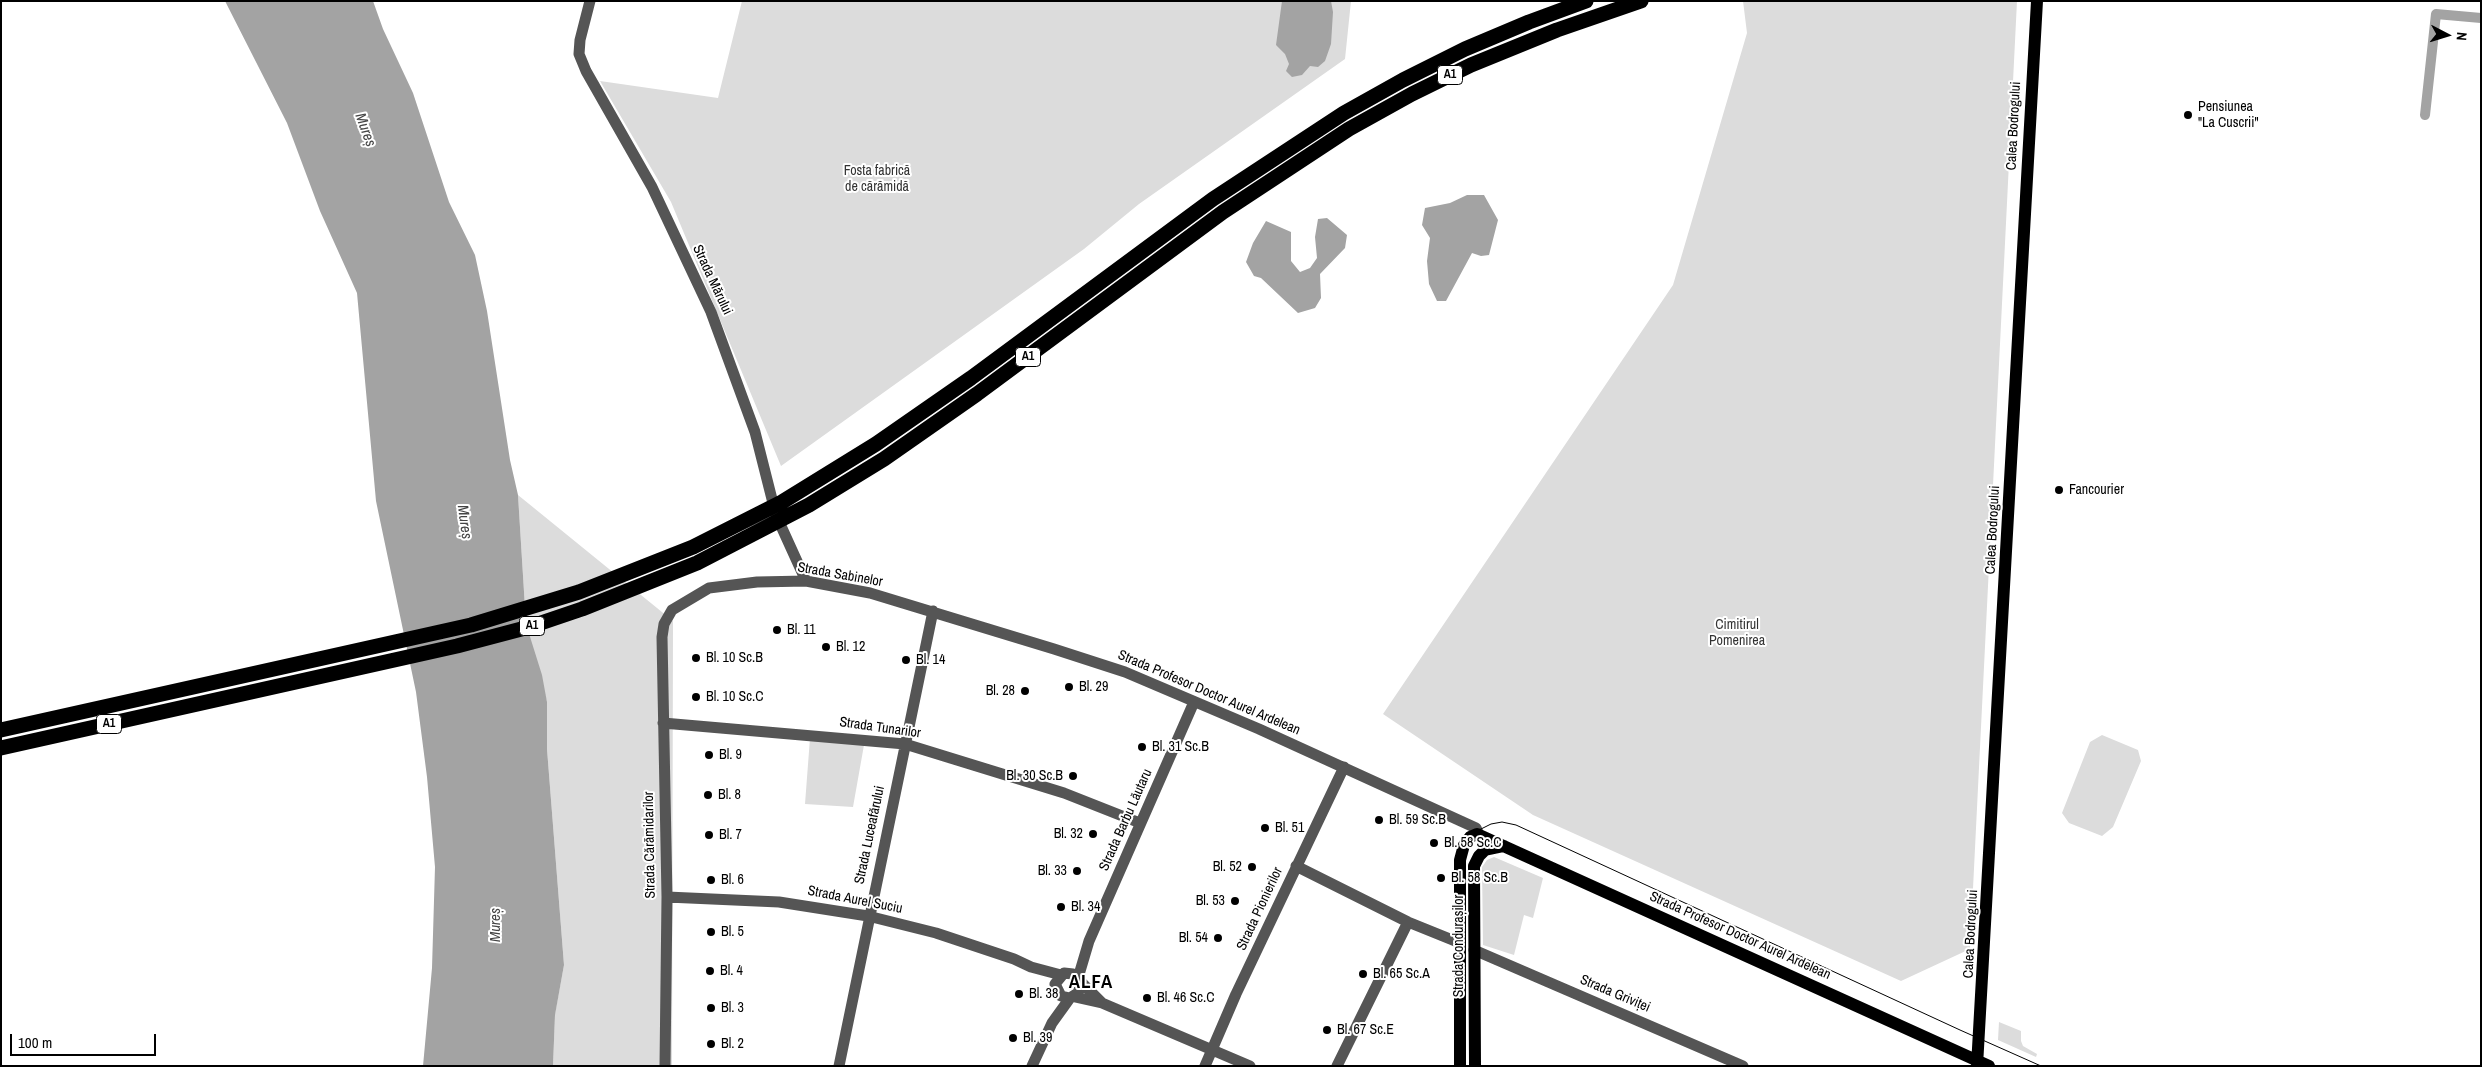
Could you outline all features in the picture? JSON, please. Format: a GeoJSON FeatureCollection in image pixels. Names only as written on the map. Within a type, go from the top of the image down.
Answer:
{"type":"FeatureCollection","features":[{"type":"Feature","properties":{"kind":"highway","name":"A1"},"geometry":{"type":"LineString","coordinates":[[1,730],[436,634],[561,598],[692,547],[820,480],[958,387],[1213,199],[1344,113],[1418,72],[1505,32],[1586,1]]}},
{"type":"Feature","properties":{"kind":"highway","name":"A1"},"geometry":{"type":"LineString","coordinates":[[1,748],[440,650],[555,618],[631,591],[698,563],[770,527],[829,494],[957,408],[1223,212],[1273,178],[1372,116],[1449,76],[1533,39],[1641,1]]}},
{"type":"Feature","properties":{"kind":"main road","name":"Calea Bodrogului"},"geometry":{"type":"LineString","coordinates":[[1982,1064],[2037,1]]}},
{"type":"Feature","properties":{"kind":"main road","name":"Strada Profesor Doctor Aurel Ardelean"},"geometry":{"type":"LineString","coordinates":[[1479,835],[1982,1064]]}},
{"type":"Feature","properties":{"kind":"main road"},"geometry":{"type":"LineString","coordinates":[[1464,845],[1470,837],[1479,835]]}},
{"type":"Feature","properties":{"kind":"main road","name":"Strada Condurașilor"},"geometry":{"type":"LineString","coordinates":[[1460,1066],[1460,860],[1464,845]]}},
{"type":"Feature","properties":{"kind":"main road","name":"Strada Condurașilor"},"geometry":{"type":"LineString","coordinates":[[1475,1066],[1474,866],[1479,856],[1485,850],[1504,846]]}},
{"type":"Feature","properties":{"kind":"street","name":"Strada Mărului"},"geometry":{"type":"LineString","coordinates":[[590,1],[580,40],[579,54],[586,71],[652,187],[711,312],[755,432],[776,515],[806,582]]}},
{"type":"Feature","properties":{"kind":"street","name":"Strada Sabinelor"},"geometry":{"type":"LineString","coordinates":[[664,624],[672,610],[709,588],[757,582],[806,582],[870,593],[933,611]]}},
{"type":"Feature","properties":{"kind":"street","name":"Strada Profesor Doctor Aurel Ardelean"},"geometry":{"type":"LineString","coordinates":[[933,611],[1125,672],[1344,766],[1465,823],[1467,829],[1479,835]]}},
{"type":"Feature","properties":{"kind":"street","name":"Strada Luceafărului"},"geometry":{"type":"LineString","coordinates":[[838,1066],[933,611]]}},
{"type":"Feature","properties":{"kind":"street","name":"Strada Cărămidarilor"},"geometry":{"type":"LineString","coordinates":[[664,624],[663,723],[667,897],[665,1066]]}},
{"type":"Feature","properties":{"kind":"street","name":"Strada Barbu Lăutaru"},"geometry":{"type":"LineString","coordinates":[[1080,981],[1085,950],[1194,702]]}},
{"type":"Feature","properties":{"kind":"street","name":"Strada Tunarilor"},"geometry":{"type":"LineString","coordinates":[[663,723],[905,744],[1064,793],[1140,823]]}},
{"type":"Feature","properties":{"kind":"street","name":"Strada Pionierilor"},"geometry":{"type":"LineString","coordinates":[[1205,1066],[1296,866],[1344,766]]}},
{"type":"Feature","properties":{"kind":"street","name":"Strada Condurașilor"},"geometry":{"type":"LineString","coordinates":[[1464,845],[1465,823]]}},
{"type":"Feature","properties":{"kind":"street"},"geometry":{"type":"LineString","coordinates":[[1296,866],[1408,922],[1460,943]]}},
{"type":"Feature","properties":{"kind":"street","name":"Strada Aurel Suciu"},"geometry":{"type":"LineString","coordinates":[[667,897],[779,902],[868,916],[936,932],[1014,959],[1031,967],[1064,974]]}},
{"type":"Feature","properties":{"kind":"street"},"geometry":{"type":"LineString","coordinates":[[1337,1066],[1408,922]]}},
{"type":"Feature","properties":{"kind":"street","name":"Strada Barbu Lăutaru"},"geometry":{"type":"LineString","coordinates":[[1064,974],[1085,950]]}},
{"type":"Feature","properties":{"kind":"street","name":"Strada Griviței"},"geometry":{"type":"LineString","coordinates":[[1474,950],[1743,1066]]}},
{"type":"Feature","properties":{"kind":"street","name":"Strada Aurel Suciu"},"geometry":{"type":"LineString","coordinates":[[1031,967],[1057,990]]}},
{"type":"Feature","properties":{"kind":"street"},"geometry":{"type":"LineString","coordinates":[[1052,1023],[1057,980],[1064,974],[1073,974],[1102,1003]]}},
{"type":"Feature","properties":{"kind":"street"},"geometry":{"type":"LineString","coordinates":[[1032,1066],[1052,1023],[1073,997],[1080,981]]}},
{"type":"Feature","properties":{"kind":"street"},"geometry":{"type":"LineString","coordinates":[[1057,990],[1066,998],[1073,997],[1102,1003],[1250,1066]]}},
{"type":"Feature","properties":{"kind":"green space","name":"Fosta fabrică de cărămidă"},"geometry":{"type":"Polygon","coordinates":[[[742,1],[1351,1],[1345,59],[1139,204],[1084,249],[781,466],[671,202],[600,81],[718,98],[742,1]]]}},
{"type":"Feature","properties":{"kind":"green space","name":"Cimitirul Pomenirea"},"geometry":{"type":"Polygon","coordinates":[[[1743,1],[2017,1],[1970,949],[1901,981],[1533,815],[1383,714],[1673,285],[1747,33],[1743,1]]]}},
{"type":"Feature","properties":{"kind":"green space"},"geometry":{"type":"Polygon","coordinates":[[[518,495],[673,621],[672,1066],[553,1066],[555,1014],[564,965],[547,749],[547,702],[526,624],[518,495]]]}},
{"type":"Feature","properties":{"kind":"green space"},"geometry":{"type":"Polygon","coordinates":[[[2102,735],[2138,750],[2141,761],[2113,827],[2102,836],[2069,823],[2062,813],[2090,742],[2102,735]]]}},
{"type":"Feature","properties":{"kind":"green space"},"geometry":{"type":"Polygon","coordinates":[[[810,738],[864,745],[853,807],[805,804],[810,738]]]}},
{"type":"Feature","properties":{"kind":"green space"},"geometry":{"type":"Polygon","coordinates":[[[1494,857],[1543,878],[1533,918],[1524,915],[1514,955],[1483,945],[1482,867],[1487,860],[1494,857]]]}},
{"type":"Feature","properties":{"kind":"green space"},"geometry":{"type":"Polygon","coordinates":[[[1999,1022],[2021,1031],[2023,1046],[2037,1054],[2036,1057],[1998,1040],[1999,1022]]]}},
{"type":"Feature","properties":{"kind":"water","name":"Mureș"},"geometry":{"type":"Polygon","coordinates":[[[225,1],[373,1],[383,29],[413,93],[449,202],[475,255],[487,311],[510,460],[518,495],[526,624],[542,675],[547,702],[547,749],[564,965],[555,1015],[553,1066],[423,1066],[432,968],[435,867],[427,777],[416,692],[376,501],[357,293],[320,211],[287,123],[225,1]]]}},
{"type":"Feature","properties":{"kind":"water"},"geometry":{"type":"Polygon","coordinates":[[[1282,1],[1331,1],[1333,12],[1331,44],[1325,61],[1318,67],[1310,66],[1302,75],[1292,77],[1286,71],[1289,64],[1285,54],[1276,45],[1282,1]]]}},
{"type":"Feature","properties":{"kind":"water"},"geometry":{"type":"Polygon","coordinates":[[[1467,195],[1484,195],[1498,220],[1489,255],[1481,256],[1472,253],[1446,301],[1437,301],[1429,284],[1427,261],[1430,238],[1422,225],[1425,208],[1450,203],[1467,195]]]}},
{"type":"Feature","properties":{"kind":"water"},"geometry":{"type":"Polygon","coordinates":[[[1327,218],[1347,235],[1345,248],[1320,274],[1321,298],[1315,308],[1298,313],[1261,278],[1254,276],[1246,262],[1253,243],[1266,221],[1291,232],[1291,261],[1300,272],[1310,268],[1317,258],[1315,237],[1318,219],[1327,218]]]}},
{"type":"Feature","properties":{"kind":"waterway"},"geometry":{"type":"LineString","coordinates":[[2425,115],[2436,14],[2481,18]]}},
{"type":"Feature","properties":{"kind":"tram line"},"geometry":{"type":"LineString","coordinates":[[1464,1066],[1465,854],[1470,841],[1477,831],[1491,824],[1502,822],[1516,825],[2041,1066]]}},
{"type":"Feature","properties":{"kind":"place","name":"Pensiunea \"La Cuscrii\""},"geometry":{"type":"Point","coordinates":[2188,115]}},
{"type":"Feature","properties":{"kind":"place","name":"Fancourier"},"geometry":{"type":"Point","coordinates":[2059,490]}},
{"type":"Feature","properties":{"kind":"place","name":"Bl. 11"},"geometry":{"type":"Point","coordinates":[777,630]}},
{"type":"Feature","properties":{"kind":"place","name":"Bl. 12"},"geometry":{"type":"Point","coordinates":[826,647]}},
{"type":"Feature","properties":{"kind":"place","name":"Bl. 10 Sc.B"},"geometry":{"type":"Point","coordinates":[696,658]}},
{"type":"Feature","properties":{"kind":"place","name":"Bl. 14"},"geometry":{"type":"Point","coordinates":[906,660]}},
{"type":"Feature","properties":{"kind":"place","name":"Bl. 29"},"geometry":{"type":"Point","coordinates":[1069,687]}},
{"type":"Feature","properties":{"kind":"place","name":"Bl. 28"},"geometry":{"type":"Point","coordinates":[1025,691]}},
{"type":"Feature","properties":{"kind":"place","name":"Bl. 10 Sc.C"},"geometry":{"type":"Point","coordinates":[696,697]}},
{"type":"Feature","properties":{"kind":"place","name":"Bl. 31 Sc.B"},"geometry":{"type":"Point","coordinates":[1142,747]}},
{"type":"Feature","properties":{"kind":"place","name":"Bl. 9"},"geometry":{"type":"Point","coordinates":[709,755]}},
{"type":"Feature","properties":{"kind":"place","name":"Bl. 30 Sc.B"},"geometry":{"type":"Point","coordinates":[1073,776]}},
{"type":"Feature","properties":{"kind":"place","name":"Bl. 8"},"geometry":{"type":"Point","coordinates":[708,795]}},
{"type":"Feature","properties":{"kind":"place","name":"Bl. 59 Sc.B"},"geometry":{"type":"Point","coordinates":[1379,820]}},
{"type":"Feature","properties":{"kind":"place","name":"Bl. 51"},"geometry":{"type":"Point","coordinates":[1265,828]}},
{"type":"Feature","properties":{"kind":"place","name":"Bl. 32"},"geometry":{"type":"Point","coordinates":[1093,834]}},
{"type":"Feature","properties":{"kind":"place","name":"Bl. 7"},"geometry":{"type":"Point","coordinates":[709,835]}},
{"type":"Feature","properties":{"kind":"place","name":"Bl. 58 Sc.C"},"geometry":{"type":"Point","coordinates":[1434,843]}},
{"type":"Feature","properties":{"kind":"place","name":"Bl. 52"},"geometry":{"type":"Point","coordinates":[1252,867]}},
{"type":"Feature","properties":{"kind":"place","name":"Bl. 33"},"geometry":{"type":"Point","coordinates":[1077,871]}},
{"type":"Feature","properties":{"kind":"place","name":"Bl. 58 Sc.B"},"geometry":{"type":"Point","coordinates":[1441,878]}},
{"type":"Feature","properties":{"kind":"place","name":"Bl. 6"},"geometry":{"type":"Point","coordinates":[711,880]}},
{"type":"Feature","properties":{"kind":"place","name":"Bl. 53"},"geometry":{"type":"Point","coordinates":[1235,901]}},
{"type":"Feature","properties":{"kind":"place","name":"Bl. 34"},"geometry":{"type":"Point","coordinates":[1061,907]}},
{"type":"Feature","properties":{"kind":"place","name":"Bl. 5"},"geometry":{"type":"Point","coordinates":[711,932]}},
{"type":"Feature","properties":{"kind":"place","name":"Bl. 54"},"geometry":{"type":"Point","coordinates":[1218,938]}},
{"type":"Feature","properties":{"kind":"place","name":"Bl. 4"},"geometry":{"type":"Point","coordinates":[710,971]}},
{"type":"Feature","properties":{"kind":"place","name":"Bl. 65 Sc.A"},"geometry":{"type":"Point","coordinates":[1363,974]}},
{"type":"Feature","properties":{"kind":"place","name":"Bl. 38"},"geometry":{"type":"Point","coordinates":[1019,994]}},
{"type":"Feature","properties":{"kind":"place","name":"Bl. 46 Sc.C"},"geometry":{"type":"Point","coordinates":[1147,998]}},
{"type":"Feature","properties":{"kind":"place","name":"Bl. 3"},"geometry":{"type":"Point","coordinates":[711,1008]}},
{"type":"Feature","properties":{"kind":"place","name":"Bl. 67 Sc.E"},"geometry":{"type":"Point","coordinates":[1327,1030]}},
{"type":"Feature","properties":{"kind":"place","name":"Bl. 39"},"geometry":{"type":"Point","coordinates":[1013,1038]}},
{"type":"Feature","properties":{"kind":"place","name":"Bl. 2"},"geometry":{"type":"Point","coordinates":[711,1044]}},
{"type":"Feature","properties":{"kind":"district","name":"ALFA"},"geometry":{"type":"Point","coordinates":[1091,983]}}]}
